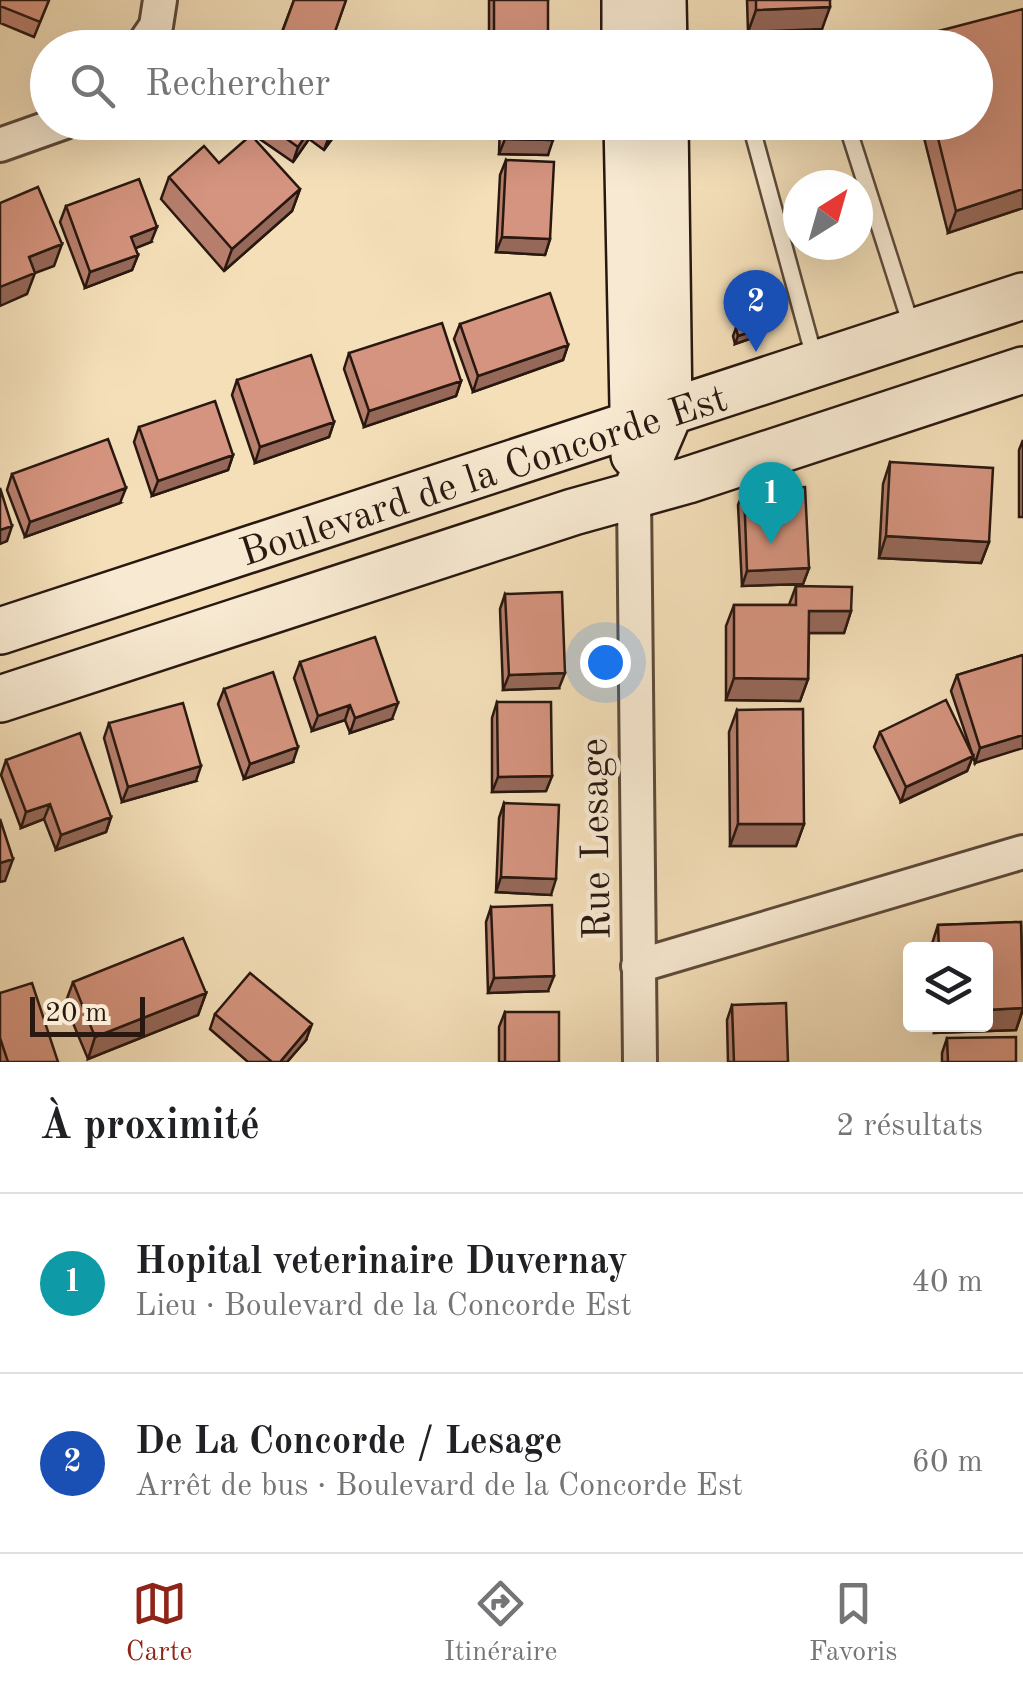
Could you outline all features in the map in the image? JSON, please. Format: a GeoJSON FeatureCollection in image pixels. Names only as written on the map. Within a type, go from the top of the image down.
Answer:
{"type":"FeatureCollection","features":[{"type":"Feature","properties":{"kind":"street"},"geometry":{"type":"LineString","coordinates":[[153,30],[160,0]]}},
{"type":"Feature","properties":{"kind":"street"},"geometry":{"type":"LineString","coordinates":[[625,0],[625,30]]}},
{"type":"Feature","properties":{"kind":"street"},"geometry":{"type":"LineString","coordinates":[[662,0],[663,30]]}},
{"type":"Feature","properties":{"kind":"street"},"geometry":{"type":"LineString","coordinates":[[0,145],[30,134]]}},
{"type":"Feature","properties":{"kind":"street"},"geometry":{"type":"LineString","coordinates":[[628,140],[651,420]]}},
{"type":"Feature","properties":{"kind":"street"},"geometry":{"type":"LineString","coordinates":[[634,496],[651,420],[665,140]]}},
{"type":"Feature","properties":{"kind":"street","name":"Boulevard de la Concorde Est"},"geometry":{"type":"LineString","coordinates":[[0,632],[1023,296]]}},
{"type":"Feature","properties":{"kind":"street","name":"Boulevard de la Concorde Est"},"geometry":{"type":"LineString","coordinates":[[0,699],[1023,370]]}},
{"type":"Feature","properties":{"kind":"street","name":"Rue Lesage"},"geometry":{"type":"LineString","coordinates":[[634,496],[640,1062]]}},
{"type":"Feature","properties":{"kind":"street"},"geometry":{"type":"LineString","coordinates":[[638,966],[1023,852]]}},
{"type":"Feature","properties":{"kind":"lane"},"geometry":{"type":"LineString","coordinates":[[755,140],[816,364]]}},
{"type":"Feature","properties":{"kind":"lane"},"geometry":{"type":"LineString","coordinates":[[852,140],[913,332]]}},
{"type":"Feature","properties":{"kind":"building"},"geometry":{"type":"Polygon","coordinates":[[[0,0],[49,0],[40,22],[0,6],[0,0]]]}},
{"type":"Feature","properties":{"kind":"building"},"geometry":{"type":"Polygon","coordinates":[[[294,0],[346,0],[336,30],[283,30],[294,0]]]}},
{"type":"Feature","properties":{"kind":"building"},"geometry":{"type":"Polygon","coordinates":[[[494,0],[548,0],[548,30],[494,30],[494,0]]]}},
{"type":"Feature","properties":{"kind":"building"},"geometry":{"type":"Polygon","coordinates":[[[756,0],[830,0],[830,7],[756,10],[756,0]]]}},
{"type":"Feature","properties":{"kind":"building"},"geometry":{"type":"Polygon","coordinates":[[[1023,9],[1023,189],[956,211],[938,140],[993,140],[993,30],[943,30],[1023,9]]]}},
{"type":"Feature","properties":{"kind":"building"},"geometry":{"type":"Polygon","coordinates":[[[245,140],[256,140],[300,189],[232,249],[169,177],[204,146],[219,163],[245,140]]]}},
{"type":"Feature","properties":{"kind":"building"},"geometry":{"type":"Polygon","coordinates":[[[506,160],[554,162],[550,239],[502,237],[506,160]]]}},
{"type":"Feature","properties":{"kind":"building"},"geometry":{"type":"Polygon","coordinates":[[[139,179],[157,227],[131,237],[138,255],[90,272],[66,206],[139,179]]]}},
{"type":"Feature","properties":{"kind":"building"},"geometry":{"type":"Polygon","coordinates":[[[38,187],[62,244],[29,257],[35,273],[0,287],[0,203],[38,187]]]}},
{"type":"Feature","properties":{"kind":"building"},"geometry":{"type":"Polygon","coordinates":[[[550,293],[568,345],[478,376],[460,324],[550,293]]]}},
{"type":"Feature","properties":{"kind":"building"},"geometry":{"type":"Polygon","coordinates":[[[755,322],[758,329],[738,336],[736,328],[755,322]]]}},
{"type":"Feature","properties":{"kind":"building"},"geometry":{"type":"Polygon","coordinates":[[[442,323],[461,381],[369,411],[349,353],[442,323]]]}},
{"type":"Feature","properties":{"kind":"building"},"geometry":{"type":"Polygon","coordinates":[[[311,355],[334,422],[260,447],[237,380],[311,355]]]}},
{"type":"Feature","properties":{"kind":"building"},"geometry":{"type":"Polygon","coordinates":[[[215,401],[233,455],[158,481],[139,427],[215,401]]]}},
{"type":"Feature","properties":{"kind":"building"},"geometry":{"type":"Polygon","coordinates":[[[108,439],[126,488],[30,522],[12,474],[108,439]]]}},
{"type":"Feature","properties":{"kind":"building"},"geometry":{"type":"Polygon","coordinates":[[[890,462],[993,468],[989,542],[886,536],[890,462]]]}},
{"type":"Feature","properties":{"kind":"building"},"geometry":{"type":"Polygon","coordinates":[[[805,487],[809,568],[747,571],[744,490],[805,487]]]}},
{"type":"Feature","properties":{"kind":"building"},"geometry":{"type":"Polygon","coordinates":[[[0,488],[12,526],[0,530],[0,488]]]}},
{"type":"Feature","properties":{"kind":"building"},"geometry":{"type":"Polygon","coordinates":[[[796,586],[852,587],[851,611],[809,611],[808,679],[734,678],[734,605],[796,605],[796,586]]]}},
{"type":"Feature","properties":{"kind":"building"},"geometry":{"type":"Polygon","coordinates":[[[562,592],[565,673],[509,675],[505,594],[562,592]]]}},
{"type":"Feature","properties":{"kind":"building"},"geometry":{"type":"Polygon","coordinates":[[[375,637],[398,703],[355,718],[350,705],[318,716],[300,662],[375,637]]]}},
{"type":"Feature","properties":{"kind":"building"},"geometry":{"type":"Polygon","coordinates":[[[1023,655],[1023,735],[980,748],[957,675],[1023,655]]]}},
{"type":"Feature","properties":{"kind":"building"},"geometry":{"type":"Polygon","coordinates":[[[273,672],[298,747],[250,764],[224,689],[273,672]]]}},
{"type":"Feature","properties":{"kind":"building"},"geometry":{"type":"Polygon","coordinates":[[[946,700],[973,756],[906,787],[880,732],[946,700]]]}},
{"type":"Feature","properties":{"kind":"building"},"geometry":{"type":"Polygon","coordinates":[[[497,702],[551,702],[552,776],[498,777],[497,702]]]}},
{"type":"Feature","properties":{"kind":"building"},"geometry":{"type":"Polygon","coordinates":[[[183,703],[201,766],[128,787],[109,723],[183,703]]]}},
{"type":"Feature","properties":{"kind":"building"},"geometry":{"type":"Polygon","coordinates":[[[803,709],[804,824],[738,824],[737,710],[803,709]]]}},
{"type":"Feature","properties":{"kind":"building"},"geometry":{"type":"Polygon","coordinates":[[[80,733],[111,817],[61,835],[50,804],[26,812],[6,760],[80,733]]]}},
{"type":"Feature","properties":{"kind":"building"},"geometry":{"type":"Polygon","coordinates":[[[504,803],[559,805],[556,879],[501,877],[504,803]]]}},
{"type":"Feature","properties":{"kind":"building"},"geometry":{"type":"Polygon","coordinates":[[[0,819],[13,859],[0,863],[0,819]]]}},
{"type":"Feature","properties":{"kind":"building"},"geometry":{"type":"Polygon","coordinates":[[[552,905],[554,976],[494,978],[491,907],[552,905]]]}},
{"type":"Feature","properties":{"kind":"building"},"geometry":{"type":"Polygon","coordinates":[[[1021,922],[1023,1008],[993,1010],[993,942],[939,942],[938,925],[1021,922]]]}},
{"type":"Feature","properties":{"kind":"building"},"geometry":{"type":"Polygon","coordinates":[[[183,938],[206,993],[95,1037],[73,982],[183,938]]]}},
{"type":"Feature","properties":{"kind":"building"},"geometry":{"type":"Polygon","coordinates":[[[250,973],[312,1024],[280,1062],[272,1062],[215,1014],[250,973]]]}},
{"type":"Feature","properties":{"kind":"building"},"geometry":{"type":"Polygon","coordinates":[[[32,983],[58,1062],[8,1062],[0,1038],[0,993],[32,983]]]}},
{"type":"Feature","properties":{"kind":"building"},"geometry":{"type":"Polygon","coordinates":[[[786,1003],[788,1062],[734,1062],[732,1005],[786,1003]]]}},
{"type":"Feature","properties":{"kind":"building"},"geometry":{"type":"Polygon","coordinates":[[[505,1012],[559,1012],[559,1062],[505,1062],[505,1012]]]}},
{"type":"Feature","properties":{"kind":"building"},"geometry":{"type":"Polygon","coordinates":[[[1016,1037],[1016,1062],[948,1062],[947,1038],[1016,1037]]]}},
{"type":"Feature","properties":{"kind":"place","name":"De La Concorde / Lesage"},"geometry":{"type":"Point","coordinates":[756,352]}},
{"type":"Feature","properties":{"kind":"place","name":"Hopital veterinaire Duvernay"},"geometry":{"type":"Point","coordinates":[771,544]}}]}
